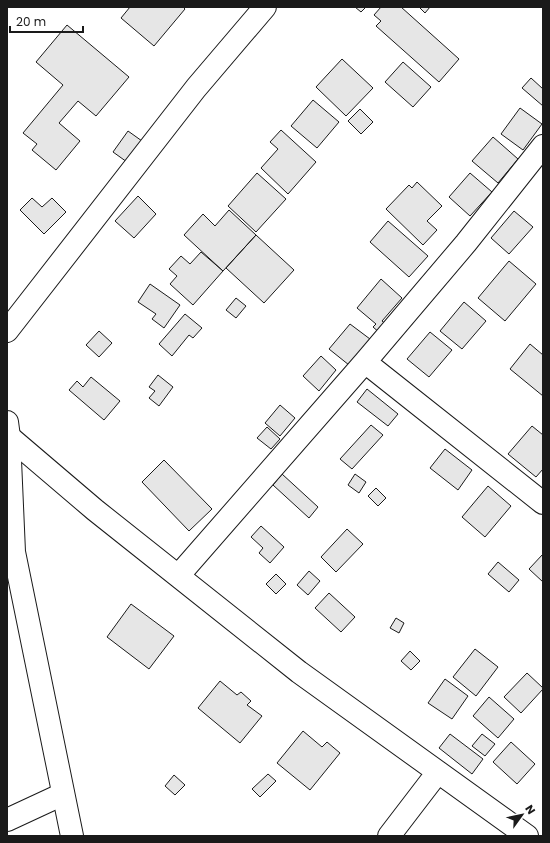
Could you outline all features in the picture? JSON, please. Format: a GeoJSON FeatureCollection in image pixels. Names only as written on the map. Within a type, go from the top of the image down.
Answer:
{"type":"FeatureCollection","features":[{"type":"Feature","properties":{"kind":"street"},"geometry":{"type":"LineString","coordinates":[[7,331],[196,88],[265,7]]}},
{"type":"Feature","properties":{"kind":"street"},"geometry":{"type":"LineString","coordinates":[[178,576],[365,362],[466,242],[543,146]]}},
{"type":"Feature","properties":{"kind":"street"},"geometry":{"type":"LineString","coordinates":[[365,362],[542,499]]}},
{"type":"Feature","properties":{"kind":"street"},"geometry":{"type":"LineString","coordinates":[[8,432],[95,510],[299,672],[527,836]]}},
{"type":"Feature","properties":{"kind":"street"},"geometry":{"type":"LineString","coordinates":[[8,432],[14,552],[72,836]]}},
{"type":"Feature","properties":{"kind":"street"},"geometry":{"type":"LineString","coordinates":[[389,836],[438,772]]}},
{"type":"Feature","properties":{"kind":"street"},"geometry":{"type":"LineString","coordinates":[[7,820],[63,794]]}},
{"type":"Feature","properties":{"kind":"building"},"geometry":{"type":"Polygon","coordinates":[[[130,7],[183,7],[185,9],[154,46],[121,18],[130,7]]]}},
{"type":"Feature","properties":{"kind":"building"},"geometry":{"type":"Polygon","coordinates":[[[355,7],[366,7],[361,12],[355,7]]]}},
{"type":"Feature","properties":{"kind":"building"},"geometry":{"type":"Polygon","coordinates":[[[381,7],[401,7],[459,59],[439,82],[376,26],[381,21],[374,15],[381,7]]]}},
{"type":"Feature","properties":{"kind":"building"},"geometry":{"type":"Polygon","coordinates":[[[419,7],[430,7],[425,13],[419,7]]]}},
{"type":"Feature","properties":{"kind":"building"},"geometry":{"type":"Polygon","coordinates":[[[67,25],[129,77],[96,116],[78,101],[59,123],[80,141],[56,170],[32,150],[37,144],[23,133],[63,85],[36,62],[67,25]]]}},
{"type":"Feature","properties":{"kind":"building"},"geometry":{"type":"Polygon","coordinates":[[[342,59],[373,88],[346,116],[316,87],[342,59]]]}},
{"type":"Feature","properties":{"kind":"building"},"geometry":{"type":"Polygon","coordinates":[[[403,62],[431,87],[413,107],[385,82],[403,62]]]}},
{"type":"Feature","properties":{"kind":"building"},"geometry":{"type":"Polygon","coordinates":[[[531,78],[543,89],[543,106],[522,88],[531,78]]]}},
{"type":"Feature","properties":{"kind":"building"},"geometry":{"type":"Polygon","coordinates":[[[313,100],[339,122],[317,148],[291,126],[313,100]]]}},
{"type":"Feature","properties":{"kind":"building"},"geometry":{"type":"Polygon","coordinates":[[[520,108],[542,124],[523,150],[501,134],[520,108]]]}},
{"type":"Feature","properties":{"kind":"building"},"geometry":{"type":"Polygon","coordinates":[[[360,109],[373,122],[361,134],[348,121],[360,109]]]}},
{"type":"Feature","properties":{"kind":"building"},"geometry":{"type":"Polygon","coordinates":[[[281,130],[316,162],[288,194],[261,168],[278,149],[270,142],[281,130]]]}},
{"type":"Feature","properties":{"kind":"building"},"geometry":{"type":"Polygon","coordinates":[[[128,131],[142,141],[127,162],[113,152],[128,131]]]}},
{"type":"Feature","properties":{"kind":"building"},"geometry":{"type":"Polygon","coordinates":[[[493,137],[518,159],[498,183],[472,161],[493,137]]]}},
{"type":"Feature","properties":{"kind":"building"},"geometry":{"type":"Polygon","coordinates":[[[257,173],[286,199],[256,232],[228,206],[257,173]]]}},
{"type":"Feature","properties":{"kind":"building"},"geometry":{"type":"Polygon","coordinates":[[[470,173],[492,192],[470,216],[449,197],[470,173]]]}},
{"type":"Feature","properties":{"kind":"building"},"geometry":{"type":"Polygon","coordinates":[[[417,182],[442,206],[427,221],[437,230],[423,245],[386,209],[409,185],[412,188],[417,182]]]}},
{"type":"Feature","properties":{"kind":"building"},"geometry":{"type":"Polygon","coordinates":[[[138,196],[156,214],[134,238],[115,221],[138,196]]]}},
{"type":"Feature","properties":{"kind":"building"},"geometry":{"type":"Polygon","coordinates":[[[32,198],[42,207],[52,198],[66,212],[44,234],[20,210],[32,198]]]}},
{"type":"Feature","properties":{"kind":"building"},"geometry":{"type":"Polygon","coordinates":[[[229,210],[256,235],[223,271],[184,235],[203,214],[215,226],[229,210]]]}},
{"type":"Feature","properties":{"kind":"building"},"geometry":{"type":"Polygon","coordinates":[[[514,211],[533,227],[509,254],[491,238],[514,211]]]}},
{"type":"Feature","properties":{"kind":"building"},"geometry":{"type":"Polygon","coordinates":[[[388,221],[428,256],[409,277],[370,242],[388,221]]]}},
{"type":"Feature","properties":{"kind":"building"},"geometry":{"type":"Polygon","coordinates":[[[256,235],[294,270],[264,303],[226,268],[256,235]]]}},
{"type":"Feature","properties":{"kind":"building"},"geometry":{"type":"Polygon","coordinates":[[[201,252],[223,271],[193,305],[170,284],[177,276],[169,269],[181,256],[190,264],[201,252]]]}},
{"type":"Feature","properties":{"kind":"building"},"geometry":{"type":"Polygon","coordinates":[[[509,261],[536,284],[505,321],[478,298],[509,261]]]}},
{"type":"Feature","properties":{"kind":"building"},"geometry":{"type":"Polygon","coordinates":[[[381,279],[402,298],[382,321],[387,325],[380,333],[373,327],[376,324],[357,308],[381,279]]]}},
{"type":"Feature","properties":{"kind":"building"},"geometry":{"type":"Polygon","coordinates":[[[150,284],[180,305],[164,328],[152,319],[156,314],[138,302],[150,284]]]}},
{"type":"Feature","properties":{"kind":"building"},"geometry":{"type":"Polygon","coordinates":[[[236,298],[246,306],[236,318],[226,310],[236,298]]]}},
{"type":"Feature","properties":{"kind":"building"},"geometry":{"type":"Polygon","coordinates":[[[464,302],[486,321],[462,349],[440,331],[464,302]]]}},
{"type":"Feature","properties":{"kind":"building"},"geometry":{"type":"Polygon","coordinates":[[[185,314],[202,328],[193,338],[189,335],[172,356],[159,344],[185,314]]]}},
{"type":"Feature","properties":{"kind":"building"},"geometry":{"type":"Polygon","coordinates":[[[350,324],[370,339],[349,365],[329,349],[350,324]]]}},
{"type":"Feature","properties":{"kind":"building"},"geometry":{"type":"Polygon","coordinates":[[[99,331],[112,343],[99,357],[86,345],[99,331]]]}},
{"type":"Feature","properties":{"kind":"building"},"geometry":{"type":"Polygon","coordinates":[[[430,332],[452,350],[429,377],[407,359],[430,332]]]}},
{"type":"Feature","properties":{"kind":"building"},"geometry":{"type":"Polygon","coordinates":[[[530,344],[543,355],[543,396],[510,369],[530,344]]]}},
{"type":"Feature","properties":{"kind":"building"},"geometry":{"type":"Polygon","coordinates":[[[321,356],[336,370],[319,391],[303,376],[321,356]]]}},
{"type":"Feature","properties":{"kind":"building"},"geometry":{"type":"Polygon","coordinates":[[[158,375],[173,387],[159,406],[149,398],[155,391],[149,387],[158,375]]]}},
{"type":"Feature","properties":{"kind":"building"},"geometry":{"type":"Polygon","coordinates":[[[91,377],[120,401],[104,420],[69,390],[77,381],[83,387],[91,377]]]}},
{"type":"Feature","properties":{"kind":"building"},"geometry":{"type":"Polygon","coordinates":[[[367,389],[398,414],[388,426],[357,402],[367,389]]]}},
{"type":"Feature","properties":{"kind":"building"},"geometry":{"type":"Polygon","coordinates":[[[280,405],[295,418],[280,436],[265,423],[280,405]]]}},
{"type":"Feature","properties":{"kind":"building"},"geometry":{"type":"Polygon","coordinates":[[[371,425],[383,435],[352,469],[340,459],[371,425]]]}},
{"type":"Feature","properties":{"kind":"building"},"geometry":{"type":"Polygon","coordinates":[[[532,426],[543,435],[543,469],[536,477],[508,454],[532,426]]]}},
{"type":"Feature","properties":{"kind":"building"},"geometry":{"type":"Polygon","coordinates":[[[267,427],[280,439],[271,449],[257,438],[267,427]]]}},
{"type":"Feature","properties":{"kind":"building"},"geometry":{"type":"Polygon","coordinates":[[[445,449],[472,470],[458,490],[430,468],[445,449]]]}},
{"type":"Feature","properties":{"kind":"building"},"geometry":{"type":"Polygon","coordinates":[[[164,460],[212,509],[189,531],[142,482],[164,460]]]}},
{"type":"Feature","properties":{"kind":"building"},"geometry":{"type":"Polygon","coordinates":[[[282,474],[318,507],[309,518],[273,485],[282,474]]]}},
{"type":"Feature","properties":{"kind":"building"},"geometry":{"type":"Polygon","coordinates":[[[355,474],[366,482],[359,493],[348,485],[355,474]]]}},
{"type":"Feature","properties":{"kind":"building"},"geometry":{"type":"Polygon","coordinates":[[[488,486],[511,506],[485,537],[462,517],[488,486]]]}},
{"type":"Feature","properties":{"kind":"building"},"geometry":{"type":"Polygon","coordinates":[[[376,488],[386,498],[378,506],[368,496],[376,488]]]}},
{"type":"Feature","properties":{"kind":"building"},"geometry":{"type":"Polygon","coordinates":[[[261,526],[284,547],[270,563],[259,553],[263,548],[251,537],[261,526]]]}},
{"type":"Feature","properties":{"kind":"building"},"geometry":{"type":"Polygon","coordinates":[[[347,529],[363,544],[336,572],[321,557],[347,529]]]}},
{"type":"Feature","properties":{"kind":"building"},"geometry":{"type":"Polygon","coordinates":[[[543,554],[543,582],[529,569],[543,554]]]}},
{"type":"Feature","properties":{"kind":"building"},"geometry":{"type":"Polygon","coordinates":[[[498,562],[519,580],[509,592],[488,574],[498,562]]]}},
{"type":"Feature","properties":{"kind":"building"},"geometry":{"type":"Polygon","coordinates":[[[309,571],[320,581],[308,595],[297,585],[309,571]]]}},
{"type":"Feature","properties":{"kind":"building"},"geometry":{"type":"Polygon","coordinates":[[[276,574],[286,584],[276,594],[266,584],[276,574]]]}},
{"type":"Feature","properties":{"kind":"building"},"geometry":{"type":"Polygon","coordinates":[[[329,593],[355,617],[341,632],[315,608],[329,593]]]}},
{"type":"Feature","properties":{"kind":"building"},"geometry":{"type":"Polygon","coordinates":[[[131,604],[174,636],[149,669],[107,637],[131,604]]]}},
{"type":"Feature","properties":{"kind":"building"},"geometry":{"type":"Polygon","coordinates":[[[396,618],[404,623],[399,633],[390,628],[396,618]]]}},
{"type":"Feature","properties":{"kind":"building"},"geometry":{"type":"Polygon","coordinates":[[[475,649],[498,667],[476,696],[453,677],[475,649]]]}},
{"type":"Feature","properties":{"kind":"building"},"geometry":{"type":"Polygon","coordinates":[[[410,651],[420,661],[411,670],[401,661],[410,651]]]}},
{"type":"Feature","properties":{"kind":"building"},"geometry":{"type":"Polygon","coordinates":[[[527,673],[543,689],[521,713],[504,697],[527,673]]]}},
{"type":"Feature","properties":{"kind":"building"},"geometry":{"type":"Polygon","coordinates":[[[445,679],[468,696],[452,719],[428,703],[445,679]]]}},
{"type":"Feature","properties":{"kind":"building"},"geometry":{"type":"Polygon","coordinates":[[[220,681],[237,695],[241,692],[251,701],[247,705],[262,716],[240,743],[198,708],[220,681]]]}},
{"type":"Feature","properties":{"kind":"building"},"geometry":{"type":"Polygon","coordinates":[[[489,697],[514,719],[498,738],[473,716],[489,697]]]}},
{"type":"Feature","properties":{"kind":"building"},"geometry":{"type":"Polygon","coordinates":[[[303,731],[322,747],[327,742],[340,753],[310,790],[277,763],[303,731]]]}},
{"type":"Feature","properties":{"kind":"building"},"geometry":{"type":"Polygon","coordinates":[[[450,734],[483,759],[472,774],[439,748],[450,734]]]}},
{"type":"Feature","properties":{"kind":"building"},"geometry":{"type":"Polygon","coordinates":[[[482,734],[495,744],[485,756],[472,746],[482,734]]]}},
{"type":"Feature","properties":{"kind":"building"},"geometry":{"type":"Polygon","coordinates":[[[511,742],[535,764],[517,784],[493,762],[511,742]]]}},
{"type":"Feature","properties":{"kind":"building"},"geometry":{"type":"Polygon","coordinates":[[[268,774],[276,781],[260,797],[252,789],[268,774]]]}},
{"type":"Feature","properties":{"kind":"building"},"geometry":{"type":"Polygon","coordinates":[[[174,775],[185,785],[175,795],[165,786],[174,775]]]}}]}
